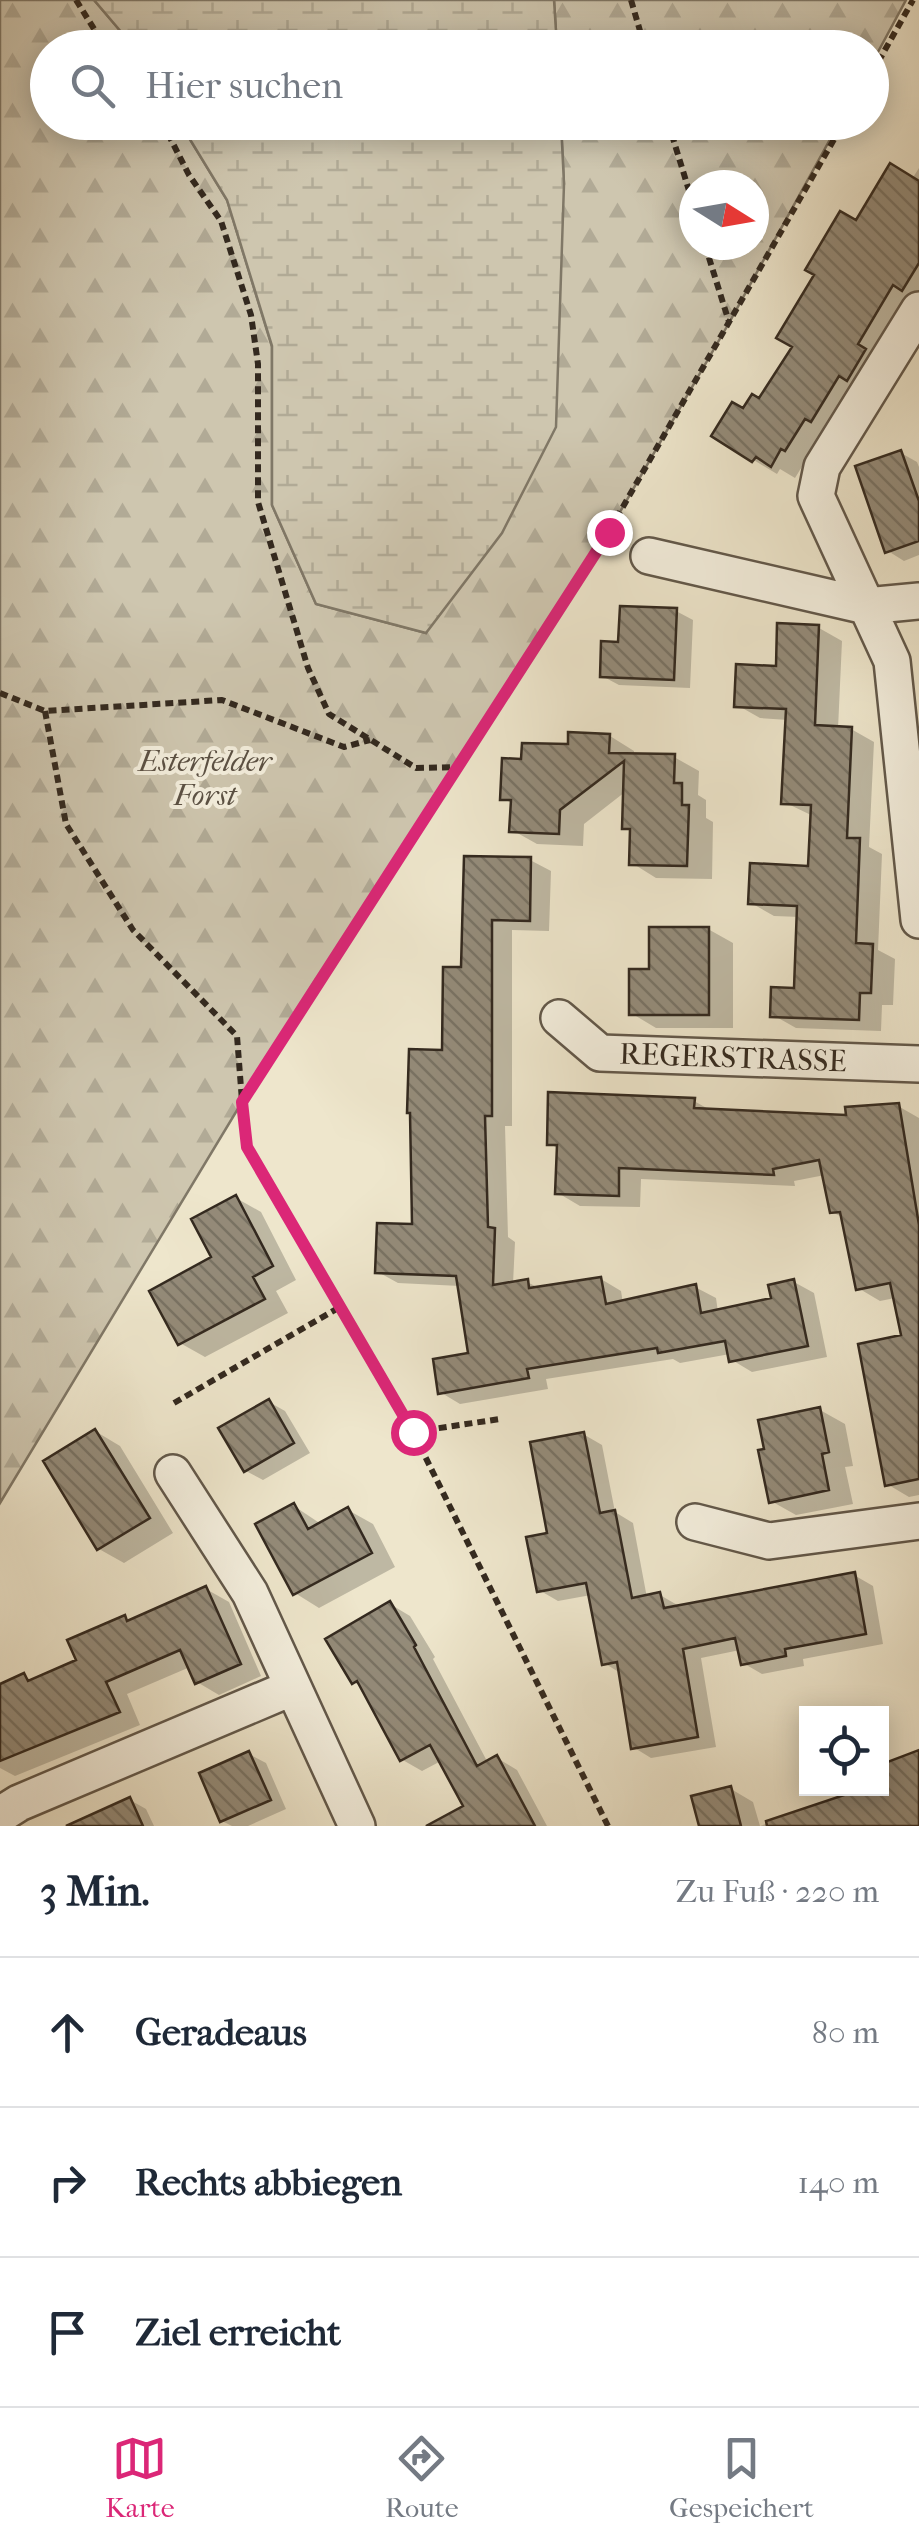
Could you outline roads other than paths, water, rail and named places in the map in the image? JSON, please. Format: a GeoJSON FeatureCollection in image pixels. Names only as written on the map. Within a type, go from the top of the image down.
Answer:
{"type":"FeatureCollection","features":[{"type":"Feature","properties":{"kind":"street"},"geometry":{"type":"LineString","coordinates":[[919,310],[822,467],[816,496],[892,661],[919,920]]}},
{"type":"Feature","properties":{"kind":"street"},"geometry":{"type":"LineString","coordinates":[[650,556],[866,606],[919,601]]}},
{"type":"Feature","properties":{"kind":"street","name":"REGERSTRASSE"},"geometry":{"type":"LineString","coordinates":[[559,1018],[600,1052],[919,1064]]}},
{"type":"Feature","properties":{"kind":"street"},"geometry":{"type":"LineString","coordinates":[[173,1473],[250,1593],[357,1826]]}},
{"type":"Feature","properties":{"kind":"street"},"geometry":{"type":"LineString","coordinates":[[695,1522],[769,1540],[919,1521]]}},
{"type":"Feature","properties":{"kind":"street"},"geometry":{"type":"LineString","coordinates":[[0,1815],[19,1803],[291,1688]]}},
{"type":"Feature","properties":{"kind":"park label","name":"Esterfelder Forst"},"geometry":{"type":"Point","coordinates":[205,778]}}]}
